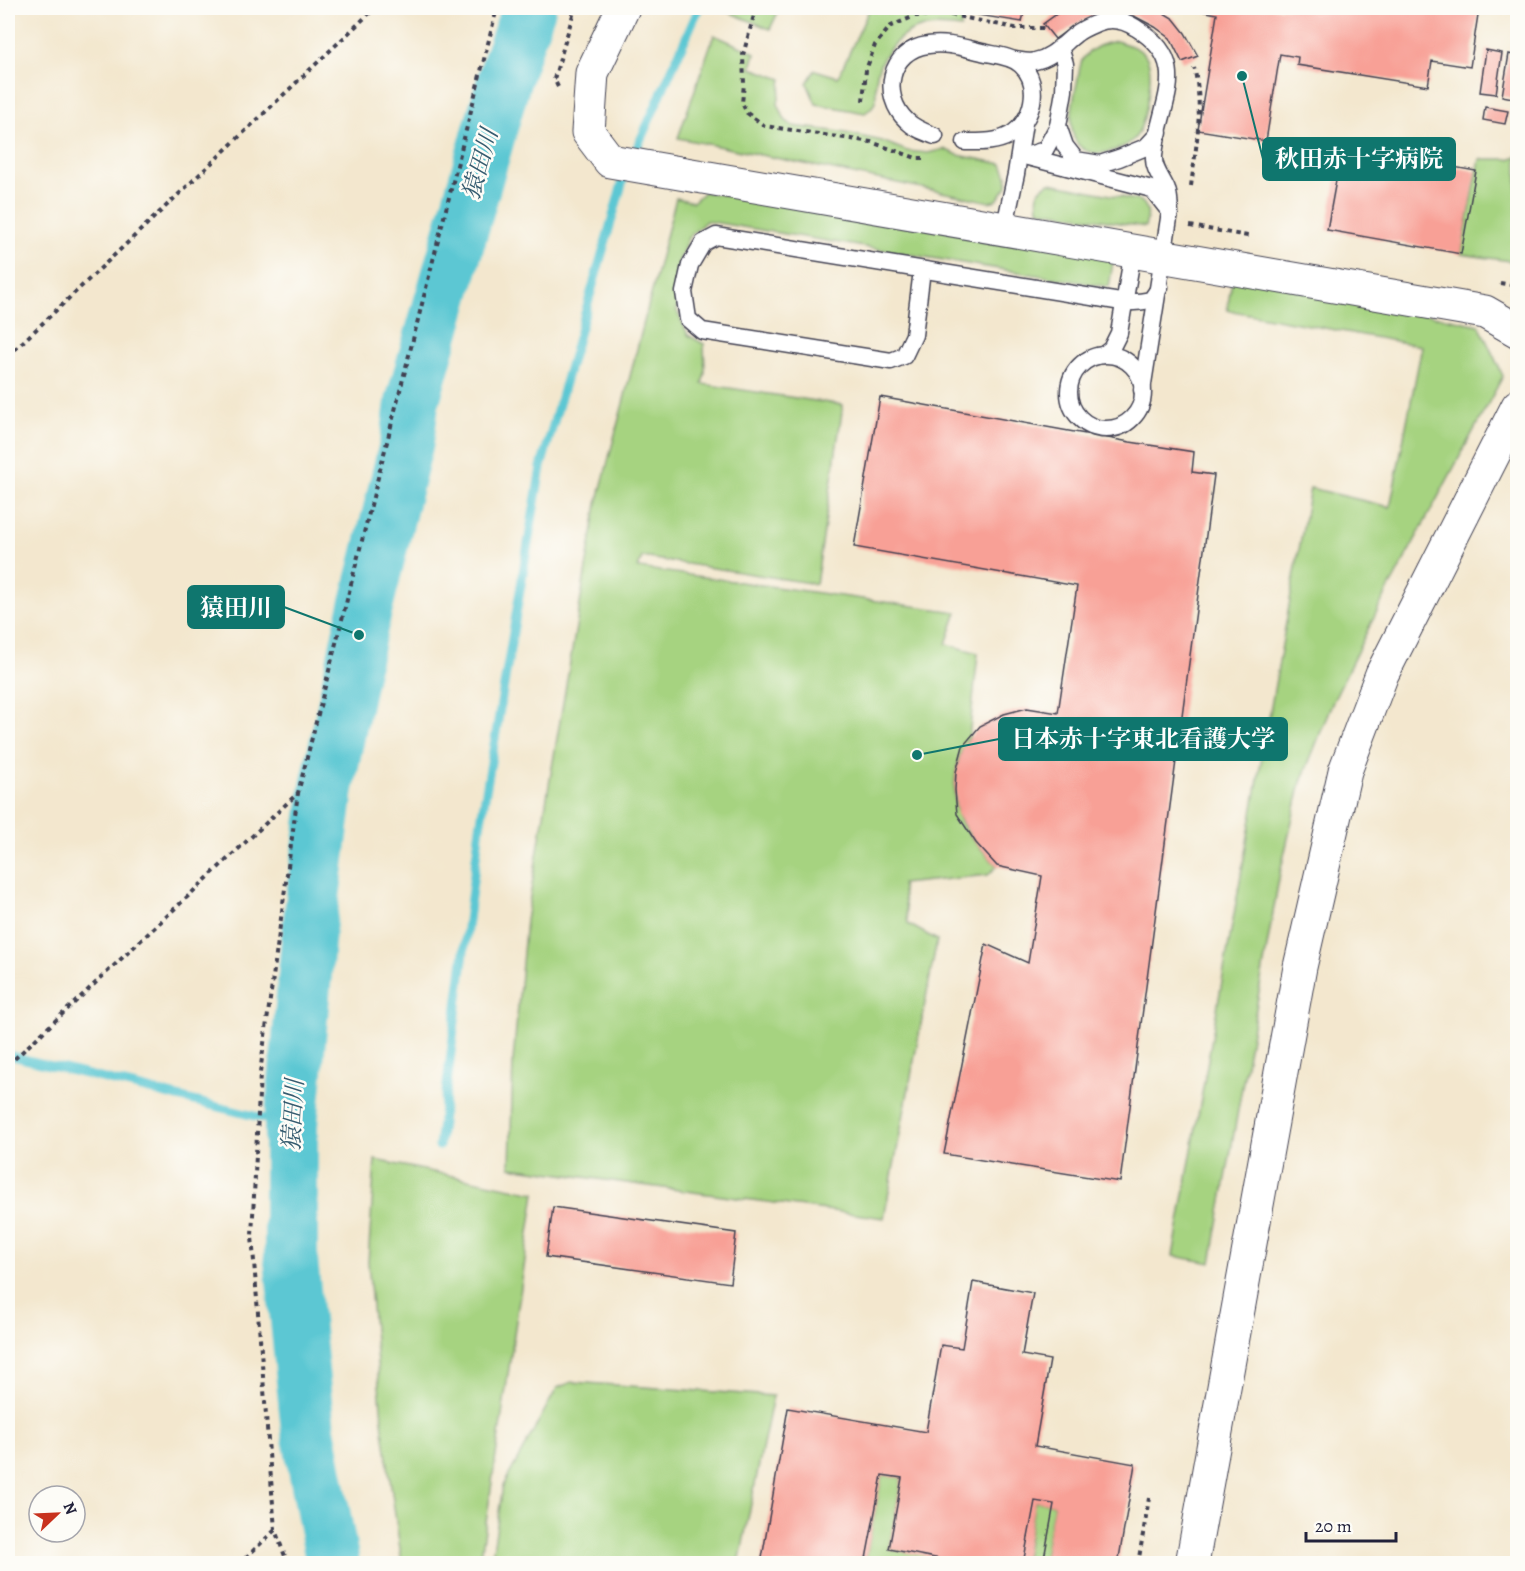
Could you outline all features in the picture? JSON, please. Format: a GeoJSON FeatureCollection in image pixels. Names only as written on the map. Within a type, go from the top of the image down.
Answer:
{"type":"FeatureCollection","features":[{"type":"Feature","properties":{"kind":"street"},"geometry":{"type":"LineString","coordinates":[[623,8],[592,73],[588,132],[610,161],[1004,230],[1162,272],[1485,312],[1518,331]]}},
{"type":"Feature","properties":{"kind":"street"},"geometry":{"type":"LineString","coordinates":[[1191,1563],[1300,967],[1345,771],[1382,674],[1518,406]]}},
{"type":"Feature","properties":{"kind":"lane"},"geometry":{"type":"LineString","coordinates":[[935,136],[917,130],[906,121],[894,103],[891,83],[895,67],[902,57],[926,45],[947,44],[1033,62],[1047,57],[1078,32],[1100,22],[1115,19],[1148,35],[1161,49],[1168,63],[1170,79],[1154,158],[1158,177],[1167,190],[1170,212],[1142,390]]}},
{"type":"Feature","properties":{"kind":"lane"},"geometry":{"type":"LineString","coordinates":[[1023,156],[1045,150],[1058,126],[1064,91],[1065,64],[1060,47]]}},
{"type":"Feature","properties":{"kind":"lane"},"geometry":{"type":"LineString","coordinates":[[1004,230],[1016,174],[1023,156],[1024,123],[1032,103],[1032,84],[1026,69],[1016,60]]}},
{"type":"Feature","properties":{"kind":"lane"},"geometry":{"type":"LineString","coordinates":[[965,142],[990,142],[1009,136],[1024,123]]}},
{"type":"Feature","properties":{"kind":"lane"},"geometry":{"type":"LineString","coordinates":[[1058,126],[1065,146],[1076,160],[1100,164],[1146,147],[1159,133]]}},
{"type":"Feature","properties":{"kind":"lane"},"geometry":{"type":"LineString","coordinates":[[1023,156],[1152,189],[1170,212]]}},
{"type":"Feature","properties":{"kind":"lane"},"geometry":{"type":"LineString","coordinates":[[922,270],[914,335],[904,356],[891,362],[702,331],[688,319],[684,292],[690,265],[703,243],[716,236],[1098,298],[1114,296],[1130,265]]}},
{"type":"Feature","properties":{"kind":"lane"},"geometry":{"type":"LineString","coordinates":[[1103,355],[1111,348],[1119,333],[1130,265]]}},
{"type":"Feature","properties":{"kind":"lane"},"geometry":{"type":"LineString","coordinates":[[1098,298],[1115,310],[1123,311],[1137,303],[1151,300],[1162,272]]}},
{"type":"Feature","properties":{"kind":"lane"},"geometry":{"type":"LineString","coordinates":[[1103,355],[1114,356],[1125,361],[1134,369],[1140,378],[1142,390],[1142,401],[1136,413],[1128,422],[1117,427],[1099,428],[1082,420],[1074,411],[1070,399],[1071,381],[1081,365],[1091,358],[1103,355]]}},
{"type":"Feature","properties":{"kind":"path"},"geometry":{"type":"LineString","coordinates":[[8,356],[375,8]]}},
{"type":"Feature","properties":{"kind":"path"},"geometry":{"type":"LineString","coordinates":[[288,1563],[275,1530],[252,1236],[260,1073],[298,792],[497,8]]}},
{"type":"Feature","properties":{"kind":"path"},"geometry":{"type":"LineString","coordinates":[[756,8],[743,56],[742,103],[747,113],[765,126],[871,142],[916,158],[931,158]]}},
{"type":"Feature","properties":{"kind":"path"},"geometry":{"type":"LineString","coordinates":[[1190,60],[1200,90],[1191,190]]}},
{"type":"Feature","properties":{"kind":"path"},"geometry":{"type":"LineString","coordinates":[[1186,225],[1255,238]]}},
{"type":"Feature","properties":{"kind":"path"},"geometry":{"type":"LineString","coordinates":[[1495,282],[1518,286]]}},
{"type":"Feature","properties":{"kind":"path"},"geometry":{"type":"LineString","coordinates":[[8,1065],[298,792]]}},
{"type":"Feature","properties":{"kind":"path"},"geometry":{"type":"LineString","coordinates":[[1138,1563],[1149,1498]]}},
{"type":"Feature","properties":{"kind":"path"},"geometry":{"type":"LineString","coordinates":[[239,1563],[275,1530]]}},
{"type":"Feature","properties":{"kind":"green space"},"geometry":{"type":"Polygon","coordinates":[[[725,8],[780,8],[770,29],[723,10],[725,8]]]}},
{"type":"Feature","properties":{"kind":"green space"},"geometry":{"type":"Polygon","coordinates":[[[870,8],[964,8],[961,28],[930,26],[912,31],[897,41],[880,64],[877,72],[875,102],[865,113],[816,104],[807,83],[815,70],[838,77],[870,8]]]}},
{"type":"Feature","properties":{"kind":"green space"},"geometry":{"type":"Polygon","coordinates":[[[714,35],[755,53],[751,68],[782,79],[778,104],[785,120],[793,126],[841,132],[882,141],[907,151],[928,153],[944,149],[958,155],[1002,164],[1007,176],[1007,186],[997,200],[990,202],[678,138],[714,35]]]}},
{"type":"Feature","properties":{"kind":"green space"},"geometry":{"type":"Polygon","coordinates":[[[1116,41],[1132,46],[1145,55],[1150,71],[1146,107],[1137,135],[1130,143],[1107,152],[1096,153],[1085,150],[1073,135],[1073,103],[1084,57],[1099,46],[1116,41]]]}},
{"type":"Feature","properties":{"kind":"green space"},"geometry":{"type":"Polygon","coordinates":[[[1517,156],[1517,257],[1510,261],[1461,254],[1480,159],[1509,159],[1517,156]]]}},
{"type":"Feature","properties":{"kind":"green space"},"geometry":{"type":"Polygon","coordinates":[[[1050,183],[1141,201],[1147,213],[1145,227],[1038,210],[1039,191],[1050,183]]]}},
{"type":"Feature","properties":{"kind":"green space"},"geometry":{"type":"Polygon","coordinates":[[[704,192],[1114,256],[1109,287],[706,221],[688,238],[676,269],[677,311],[688,335],[704,344],[705,373],[702,384],[843,405],[816,584],[642,557],[638,568],[957,612],[946,644],[978,653],[969,738],[964,745],[958,764],[955,796],[958,814],[965,828],[997,866],[988,875],[902,884],[908,924],[937,940],[884,1218],[510,1167],[513,1061],[526,920],[597,504],[676,198],[693,202],[704,192]]]}},
{"type":"Feature","properties":{"kind":"green space"},"geometry":{"type":"Polygon","coordinates":[[[1233,275],[1479,325],[1503,376],[1379,607],[1333,701],[1301,782],[1280,873],[1211,1263],[1173,1256],[1310,488],[1390,507],[1422,346],[1227,310],[1233,275]]]}},
{"type":"Feature","properties":{"kind":"green space"},"geometry":{"type":"Polygon","coordinates":[[[375,1160],[535,1193],[480,1563],[402,1563],[383,1430],[368,1262],[375,1160]]]}},
{"type":"Feature","properties":{"kind":"green space"},"geometry":{"type":"Polygon","coordinates":[[[572,1382],[773,1396],[739,1563],[491,1563],[503,1486],[557,1388],[572,1382]]]}},
{"type":"Feature","properties":{"kind":"green space"},"geometry":{"type":"Polygon","coordinates":[[[882,1475],[902,1478],[889,1549],[966,1563],[865,1564],[882,1475]]]}},
{"type":"Feature","properties":{"kind":"green space"},"geometry":{"type":"Polygon","coordinates":[[[1035,1501],[1054,1504],[1043,1563],[1024,1564],[1035,1501]]]}},
{"type":"Feature","properties":{"kind":"building"},"geometry":{"type":"Polygon","coordinates":[[[966,8],[1025,8],[1022,22],[965,13],[966,8]]]}},
{"type":"Feature","properties":{"kind":"building"},"geometry":{"type":"Polygon","coordinates":[[[1065,8],[1156,8],[1174,19],[1198,56],[1182,62],[1170,38],[1136,17],[1116,11],[1096,15],[1079,22],[1055,39],[1043,24],[1065,8]]]}},
{"type":"Feature","properties":{"kind":"building"},"geometry":{"type":"Polygon","coordinates":[[[1479,8],[1470,67],[1432,61],[1428,86],[1297,65],[1298,57],[1280,54],[1266,141],[1198,130],[1217,14],[1190,9],[1479,8]]]}},
{"type":"Feature","properties":{"kind":"building"},"geometry":{"type":"Polygon","coordinates":[[[1486,50],[1502,53],[1496,94],[1480,92],[1486,50]]]}},
{"type":"Feature","properties":{"kind":"building"},"geometry":{"type":"Polygon","coordinates":[[[1509,54],[1518,56],[1518,99],[1502,96],[1509,54]]]}},
{"type":"Feature","properties":{"kind":"building"},"geometry":{"type":"Polygon","coordinates":[[[1485,107],[1508,111],[1505,124],[1483,120],[1485,107]]]}},
{"type":"Feature","properties":{"kind":"building"},"geometry":{"type":"Polygon","coordinates":[[[1342,147],[1476,171],[1461,254],[1327,230],[1342,147]]]}},
{"type":"Feature","properties":{"kind":"building"},"geometry":{"type":"Polygon","coordinates":[[[880,397],[1194,452],[1192,472],[1214,475],[1120,1182],[944,1154],[986,944],[1028,963],[1042,876],[997,866],[976,843],[957,814],[956,772],[963,746],[980,726],[1004,714],[1027,708],[1058,713],[1077,586],[854,547],[880,397]]]}},
{"type":"Feature","properties":{"kind":"building"},"geometry":{"type":"Polygon","coordinates":[[[553,1207],[736,1233],[730,1283],[546,1257],[553,1207]]]}},
{"type":"Feature","properties":{"kind":"building"},"geometry":{"type":"Polygon","coordinates":[[[973,1282],[1033,1293],[1022,1355],[1050,1360],[1035,1446],[1135,1464],[1118,1564],[1043,1564],[1054,1504],[1035,1501],[1023,1564],[966,1564],[889,1549],[902,1478],[882,1475],[865,1564],[761,1564],[788,1408],[926,1432],[941,1345],[962,1348],[973,1282]]]}},
{"type":"Feature","properties":{"kind":"waterway","name":"猿田川"},"geometry":{"type":"LineString","coordinates":[[333,1564],[308,1431],[291,1260],[291,1125],[310,920],[327,788],[359,635],[407,441],[412,403],[508,67],[529,8]]}},
{"type":"Feature","properties":{"kind":"waterway"},"geometry":{"type":"LineString","coordinates":[[439,1146],[480,827],[541,467],[624,177],[699,8]]}},
{"type":"Feature","properties":{"kind":"waterway"},"geometry":{"type":"LineString","coordinates":[[8,1055],[291,1125]]}},
{"type":"Feature","properties":{"kind":"place","name":"秋田赤十字病院"},"geometry":{"type":"Point","coordinates":[1242,76]}},
{"type":"Feature","properties":{"kind":"place","name":"猿田川"},"geometry":{"type":"Point","coordinates":[359,635]}},
{"type":"Feature","properties":{"kind":"place","name":"日本赤十字東北看護大学"},"geometry":{"type":"Point","coordinates":[917,755]}}]}
